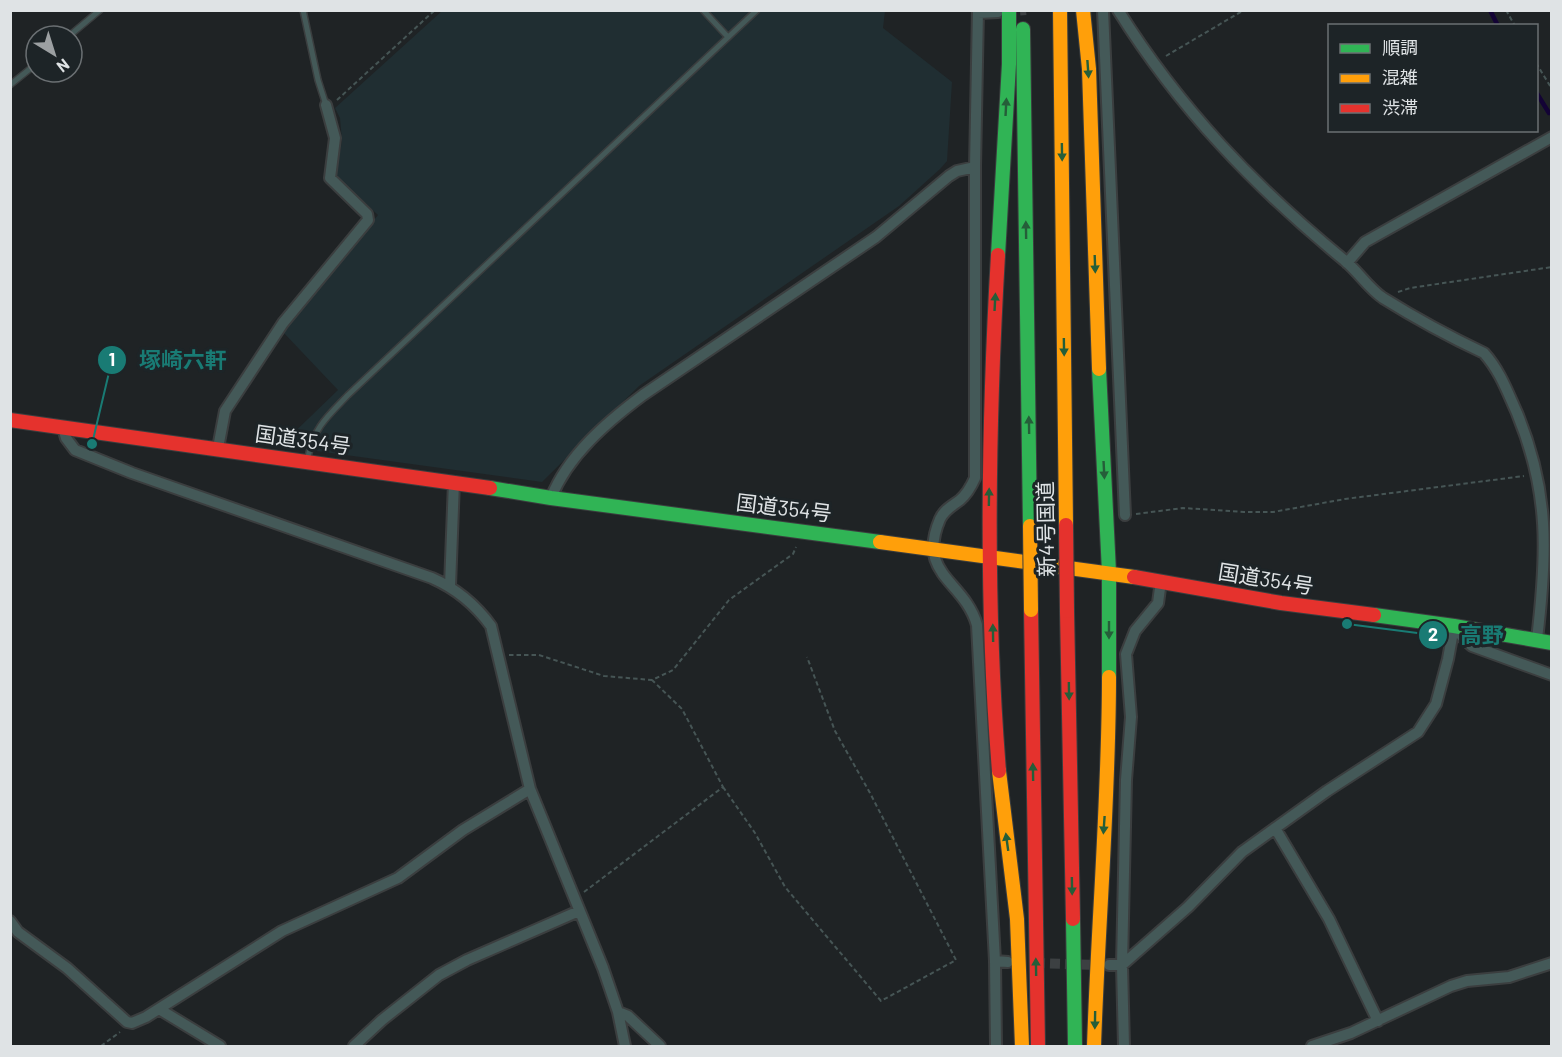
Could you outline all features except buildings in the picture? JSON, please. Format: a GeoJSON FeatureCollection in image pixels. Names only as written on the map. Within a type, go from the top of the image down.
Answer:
{"type":"FeatureCollection","features":[{"type":"Feature","properties":{"kind":"highway","name":"新4号国道"},"geometry":{"type":"LineString","coordinates":[[1060,10],[1075,1047]]}},
{"type":"Feature","properties":{"kind":"highway"},"geometry":{"type":"LineString","coordinates":[[1083,10],[1089,69],[1098,354],[1109,572],[1109,752],[1097,943],[1094,1047]]}},
{"type":"Feature","properties":{"kind":"highway"},"geometry":{"type":"LineString","coordinates":[[1004,11],[1009,64],[991,368],[989,514],[995,718],[1002,805],[1017,919],[1022,1047]]}},
{"type":"Feature","properties":{"kind":"highway","name":"新4号国道"},"geometry":{"type":"LineString","coordinates":[[1023,18],[1038,1047]]}},
{"type":"Feature","properties":{"kind":"highway","name":"国道354号"},"geometry":{"type":"LineString","coordinates":[[10,420],[454,482],[551,498],[1109,572],[1281,603],[1454,626],[1551,643]]}},
{"type":"Feature","properties":{"kind":"street"},"geometry":{"type":"LineString","coordinates":[[1103,10],[1125,515]]}},
{"type":"Feature","properties":{"kind":"street"},"geometry":{"type":"LineString","coordinates":[[1118,10],[1153,63],[1204,126],[1253,180],[1297,222],[1347,263],[1381,297],[1484,353],[1495,365],[1525,433],[1537,475],[1544,513],[1544,587],[1537,639]]}},
{"type":"Feature","properties":{"kind":"street"},"geometry":{"type":"LineString","coordinates":[[996,1047],[994,961],[977,625],[969,605],[937,566],[933,547],[943,513],[970,489],[975,477],[975,167],[978,12],[1004,11]]}},
{"type":"Feature","properties":{"kind":"street"},"geometry":{"type":"LineString","coordinates":[[218,448],[225,411],[283,323],[368,220],[367,214],[330,178],[335,138],[326,105]]}},
{"type":"Feature","properties":{"kind":"street"},"geometry":{"type":"LineString","coordinates":[[1347,263],[1365,242],[1551,137]]}},
{"type":"Feature","properties":{"kind":"street"},"geometry":{"type":"LineString","coordinates":[[551,498],[557,481],[610,420],[653,388],[876,237],[949,176],[957,171],[975,167]]}},
{"type":"Feature","properties":{"kind":"street"},"geometry":{"type":"LineString","coordinates":[[63,428],[66,438],[75,450],[450,586],[479,609],[491,627],[530,789],[603,968],[618,1012],[625,1047]]}},
{"type":"Feature","properties":{"kind":"street"},"geometry":{"type":"LineString","coordinates":[[450,586],[454,482]]}},
{"type":"Feature","properties":{"kind":"street"},"geometry":{"type":"LineString","coordinates":[[1124,1047],[1122,965],[1126,780],[1131,717],[1126,654],[1135,631],[1158,603],[1161,581]]}},
{"type":"Feature","properties":{"kind":"street"},"geometry":{"type":"LineString","coordinates":[[1454,626],[1472,646],[1551,675]]}},
{"type":"Feature","properties":{"kind":"street"},"geometry":{"type":"LineString","coordinates":[[1109,965],[1122,965],[1188,907],[1242,852],[1327,791],[1418,732],[1436,704],[1454,626]]}},
{"type":"Feature","properties":{"kind":"street"},"geometry":{"type":"LineString","coordinates":[[10,921],[18,932],[67,968],[127,1022],[132,1023],[146,1017],[282,931],[398,878],[463,830],[530,789]]}},
{"type":"Feature","properties":{"kind":"street"},"geometry":{"type":"LineString","coordinates":[[1275,828],[1329,919],[1378,1021]]}},
{"type":"Feature","properties":{"kind":"street"},"geometry":{"type":"LineString","coordinates":[[354,1047],[382,1020],[440,975],[466,960],[579,911]]}},
{"type":"Feature","properties":{"kind":"street"},"geometry":{"type":"LineString","coordinates":[[994,961],[1008,962]]}},
{"type":"Feature","properties":{"kind":"street"},"geometry":{"type":"LineString","coordinates":[[1312,1047],[1378,1021],[1451,986],[1467,981],[1509,977],[1551,963]]}},
{"type":"Feature","properties":{"kind":"street"},"geometry":{"type":"LineString","coordinates":[[159,1009],[220,1047]]}},
{"type":"Feature","properties":{"kind":"street"},"geometry":{"type":"LineString","coordinates":[[618,1012],[628,1016],[660,1047]]}},
{"type":"Feature","properties":{"kind":"lane"},"geometry":{"type":"LineString","coordinates":[[83,24],[100,10]]}},
{"type":"Feature","properties":{"kind":"lane"},"geometry":{"type":"LineString","coordinates":[[303,10],[318,80],[326,105]]}},
{"type":"Feature","properties":{"kind":"lane"},"geometry":{"type":"LineString","coordinates":[[703,10],[728,37]]}},
{"type":"Feature","properties":{"kind":"lane"},"geometry":{"type":"LineString","coordinates":[[308,461],[311,441],[319,424],[757,10]]}},
{"type":"Feature","properties":{"kind":"lane"},"geometry":{"type":"LineString","coordinates":[[10,85],[24,74]]}},
{"type":"Feature","properties":{"kind":"path"},"geometry":{"type":"LineString","coordinates":[[326,105],[334,102],[435,10]]}},
{"type":"Feature","properties":{"kind":"path"},"geometry":{"type":"LineString","coordinates":[[1153,63],[1244,10]]}},
{"type":"Feature","properties":{"kind":"path"},"geometry":{"type":"LineString","coordinates":[[1506,10],[1514,24]]}},
{"type":"Feature","properties":{"kind":"path"},"geometry":{"type":"LineString","coordinates":[[1538,66],[1551,89]]}},
{"type":"Feature","properties":{"kind":"path"},"geometry":{"type":"LineString","coordinates":[[1381,297],[1410,288],[1551,267]]}},
{"type":"Feature","properties":{"kind":"path"},"geometry":{"type":"LineString","coordinates":[[1125,515],[1183,508],[1273,512],[1345,499],[1537,475]]}},
{"type":"Feature","properties":{"kind":"path"},"geometry":{"type":"LineString","coordinates":[[497,652],[508,655],[538,655],[604,676],[652,680],[673,670],[729,600],[793,554],[805,532]]}},
{"type":"Feature","properties":{"kind":"path"},"geometry":{"type":"LineString","coordinates":[[652,680],[682,708],[723,787],[755,833],[785,887],[881,1001],[956,960],[835,730],[807,657]]}},
{"type":"Feature","properties":{"kind":"path"},"geometry":{"type":"LineString","coordinates":[[574,899],[723,787]]}},
{"type":"Feature","properties":{"kind":"path"},"geometry":{"type":"LineString","coordinates":[[101,1047],[132,1023]]}},
{"type":"Feature","properties":{"kind":"shaded area"},"geometry":{"type":"Polygon","coordinates":[[[442,11],[885,11],[883,28],[952,82],[947,161],[899,206],[639,386],[542,482],[280,446],[338,390],[283,332],[378,215],[336,174],[342,141],[340,118],[335,108],[442,11]]]}},
{"type":"Feature","properties":{"kind":"waterway"},"geometry":{"type":"LineString","coordinates":[[1490,10],[1497,24]]}},
{"type":"Feature","properties":{"kind":"waterway"},"geometry":{"type":"LineString","coordinates":[[1538,95],[1549,113],[1552,111]]}},
{"type":"Feature","properties":{"kind":"tunnel"},"geometry":{"type":"LineString","coordinates":[[1005,12],[1026,10]]}},
{"type":"Feature","properties":{"kind":"tunnel"},"geometry":{"type":"LineString","coordinates":[[1035,963],[1100,965]]}},
{"type":"Feature","properties":{"kind":"traffic: fast"},"geometry":{"type":"LineString","coordinates":[[998,255],[1009,64],[1009,10]]}},
{"type":"Feature","properties":{"kind":"traffic: fast"},"geometry":{"type":"LineString","coordinates":[[1023,29],[1030,526]]}},
{"type":"Feature","properties":{"kind":"traffic: fast"},"geometry":{"type":"LineString","coordinates":[[1099,369],[1109,572],[1109,677]]}},
{"type":"Feature","properties":{"kind":"traffic: fast"},"geometry":{"type":"LineString","coordinates":[[490,488],[880,542]]}},
{"type":"Feature","properties":{"kind":"traffic: fast"},"geometry":{"type":"LineString","coordinates":[[1374,615],[1552,643]]}},
{"type":"Feature","properties":{"kind":"traffic: fast"},"geometry":{"type":"LineString","coordinates":[[1073,919],[1075,1046]]}},
{"type":"Feature","properties":{"kind":"traffic: slow"},"geometry":{"type":"LineString","coordinates":[[1060,10],[1066,525]]}},
{"type":"Feature","properties":{"kind":"traffic: slow"},"geometry":{"type":"LineString","coordinates":[[1083,10],[1089,69],[1099,369]]}},
{"type":"Feature","properties":{"kind":"traffic: slow"},"geometry":{"type":"LineString","coordinates":[[1030,526],[1031,610]]}},
{"type":"Feature","properties":{"kind":"traffic: slow"},"geometry":{"type":"LineString","coordinates":[[880,542],[1134,577]]}},
{"type":"Feature","properties":{"kind":"traffic: slow"},"geometry":{"type":"LineString","coordinates":[[1094,1046],[1109,677]]}},
{"type":"Feature","properties":{"kind":"traffic: slow"},"geometry":{"type":"LineString","coordinates":[[999,771],[1017,919],[1022,1046]]}},
{"type":"Feature","properties":{"kind":"traffic: jam"},"geometry":{"type":"LineString","coordinates":[[998,255],[990,449],[990,578],[999,771]]}},
{"type":"Feature","properties":{"kind":"traffic: jam"},"geometry":{"type":"LineString","coordinates":[[10,420],[490,488]]}},
{"type":"Feature","properties":{"kind":"traffic: jam"},"geometry":{"type":"LineString","coordinates":[[1066,525],[1067,611]]}},
{"type":"Feature","properties":{"kind":"traffic: jam"},"geometry":{"type":"LineString","coordinates":[[1134,577],[1281,603],[1374,615]]}},
{"type":"Feature","properties":{"kind":"traffic: jam"},"geometry":{"type":"LineString","coordinates":[[1031,610],[1038,1046]]}},
{"type":"Feature","properties":{"kind":"traffic: jam"},"geometry":{"type":"LineString","coordinates":[[1067,611],[1073,919]]}},
{"type":"Feature","properties":{"kind":"place","name":"塚崎六軒"},"geometry":{"type":"Point","coordinates":[92,444]}},
{"type":"Feature","properties":{"kind":"place","name":"高野"},"geometry":{"type":"Point","coordinates":[1347,624]}}]}
